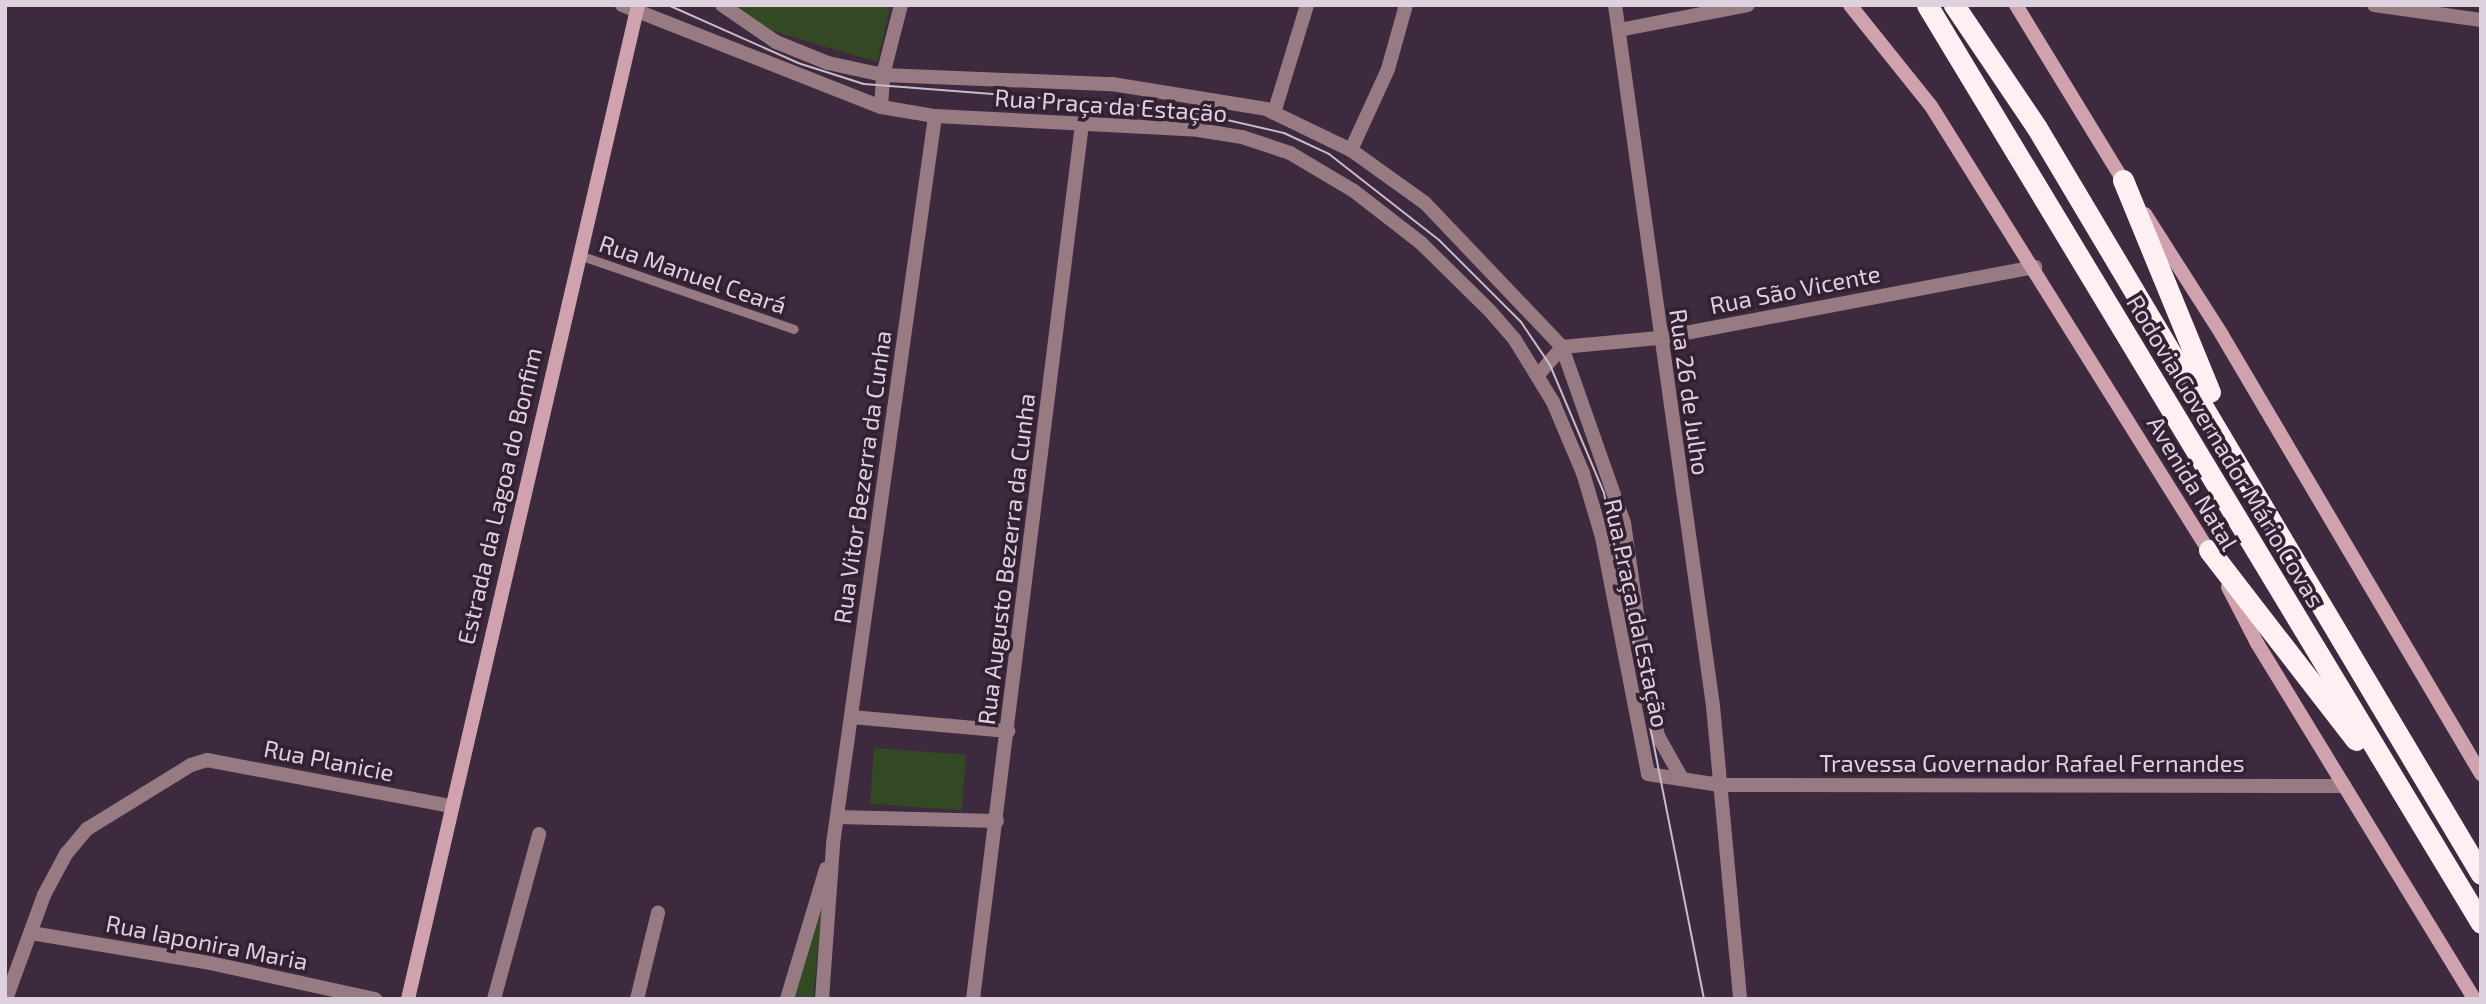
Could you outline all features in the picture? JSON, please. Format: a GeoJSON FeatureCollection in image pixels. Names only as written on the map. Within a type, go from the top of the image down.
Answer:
{"type":"FeatureCollection","features":[{"type":"Feature","properties":{"kind":"highway","name":"Rodovia Governador Mário Covas"},"geometry":{"type":"LineString","coordinates":[[1927,5],[2481,923]]}},
{"type":"Feature","properties":{"kind":"highway","name":"Rodovia Governador Mário Covas"},"geometry":{"type":"LineString","coordinates":[[1954,5],[2037,128],[2234,452],[2303,579],[2481,874]]}},
{"type":"Feature","properties":{"kind":"highway"},"geometry":{"type":"LineString","coordinates":[[2123,180],[2234,452]]}},
{"type":"Feature","properties":{"kind":"highway"},"geometry":{"type":"LineString","coordinates":[[2209,550],[2398,789]]}},
{"type":"Feature","properties":{"kind":"main road","name":"Avenida Natal"},"geometry":{"type":"LineString","coordinates":[[1850,5],[1931,106],[2035,267],[2209,550],[2257,643],[2474,999]]}},
{"type":"Feature","properties":{"kind":"main road"},"geometry":{"type":"LineString","coordinates":[[2016,5],[2222,335],[2481,774]]}},
{"type":"Feature","properties":{"kind":"main road","name":"Estrada da Lagoa do Bonfim"},"geometry":{"type":"LineString","coordinates":[[408,999],[450,806],[637,8]]}},
{"type":"Feature","properties":{"kind":"street","name":"Rua Praça da Estação"},"geometry":{"type":"LineString","coordinates":[[622,5],[637,8],[881,107],[935,116],[1198,130],[1241,137],[1324,170],[1420,243],[1458,279],[1516,341],[1538,375],[1571,440],[1602,537],[1648,774],[1681,777]]}},
{"type":"Feature","properties":{"kind":"street","name":"Rua Praça da Estação"},"geometry":{"type":"LineString","coordinates":[[722,5],[776,42],[828,63],[883,75],[1112,84],[1270,111],[1351,150],[1449,225],[1562,347]]}},
{"type":"Feature","properties":{"kind":"street"},"geometry":{"type":"LineString","coordinates":[[881,107],[883,75],[901,5]]}},
{"type":"Feature","properties":{"kind":"street"},"geometry":{"type":"LineString","coordinates":[[1270,111],[1307,5]]}},
{"type":"Feature","properties":{"kind":"street"},"geometry":{"type":"LineString","coordinates":[[1351,150],[1388,69],[1406,5]]}},
{"type":"Feature","properties":{"kind":"street","name":"Rua 26 de Julho"},"geometry":{"type":"LineString","coordinates":[[1615,5],[1659,338],[1713,706],[1740,999]]}},
{"type":"Feature","properties":{"kind":"street"},"geometry":{"type":"LineString","coordinates":[[1619,30],[1748,5]]}},
{"type":"Feature","properties":{"kind":"street"},"geometry":{"type":"LineString","coordinates":[[2374,5],[2481,20]]}},
{"type":"Feature","properties":{"kind":"street","name":"Rua Vitor Bezerra da Cunha"},"geometry":{"type":"LineString","coordinates":[[787,999],[833,844],[838,817],[935,116]]}},
{"type":"Feature","properties":{"kind":"street","name":"Rua Augusto Bezerra da Cunha"},"geometry":{"type":"LineString","coordinates":[[973,999],[1082,124]]}},
{"type":"Feature","properties":{"kind":"street","name":"Rua São Vicente"},"geometry":{"type":"LineString","coordinates":[[1562,347],[1659,338],[2035,267]]}},
{"type":"Feature","properties":{"kind":"street"},"geometry":{"type":"LineString","coordinates":[[1538,375],[1562,347]]}},
{"type":"Feature","properties":{"kind":"street"},"geometry":{"type":"LineString","coordinates":[[1562,347],[1623,523],[1649,696],[1658,736],[1681,777]]}},
{"type":"Feature","properties":{"kind":"street"},"geometry":{"type":"LineString","coordinates":[[851,717],[1008,731]]}},
{"type":"Feature","properties":{"kind":"street","name":"Rua Planicie"},"geometry":{"type":"LineString","coordinates":[[31,933],[61,864],[87,829],[200,761],[450,806]]}},
{"type":"Feature","properties":{"kind":"street","name":"Travessa Governador Rafael Fernandes"},"geometry":{"type":"LineString","coordinates":[[1681,777],[1720,785],[2344,786]]}},
{"type":"Feature","properties":{"kind":"street"},"geometry":{"type":"LineString","coordinates":[[838,817],[997,821]]}},
{"type":"Feature","properties":{"kind":"street"},"geometry":{"type":"LineString","coordinates":[[494,999],[539,834]]}},
{"type":"Feature","properties":{"kind":"street","name":"Rua Vitor Bezerra da Cunha"},"geometry":{"type":"LineString","coordinates":[[822,999],[833,844]]}},
{"type":"Feature","properties":{"kind":"street"},"geometry":{"type":"LineString","coordinates":[[637,999],[658,914]]}},
{"type":"Feature","properties":{"kind":"street"},"geometry":{"type":"LineString","coordinates":[[7,995],[31,933]]}},
{"type":"Feature","properties":{"kind":"street","name":"Rua Iaponira Maria"},"geometry":{"type":"LineString","coordinates":[[31,933],[210,963],[375,999]]}},
{"type":"Feature","properties":{"kind":"street"},"geometry":{"type":"LineString","coordinates":[[5,964],[7,995]]}},
{"type":"Feature","properties":{"kind":"lane","name":"Rua Manuel Ceará"},"geometry":{"type":"LineString","coordinates":[[579,255],[794,329]]}},
{"type":"Feature","properties":{"kind":"green space"},"geometry":{"type":"Polygon","coordinates":[[[734,5],[891,5],[877,62],[769,30],[734,5]]]}},
{"type":"Feature","properties":{"kind":"green space"},"geometry":{"type":"Polygon","coordinates":[[[874,748],[966,754],[962,810],[870,804],[874,748]]]}},
{"type":"Feature","properties":{"kind":"green space"},"geometry":{"type":"Polygon","coordinates":[[[823,899],[813,999],[794,999],[823,899]]]}},
{"type":"Feature","properties":{"kind":"tram line"},"geometry":{"type":"LineString","coordinates":[[668,5],[798,63],[864,84],[1179,109],[1284,133],[1329,154],[1439,240],[1521,322],[1550,365],[1604,493],[1704,999]]}}]}
